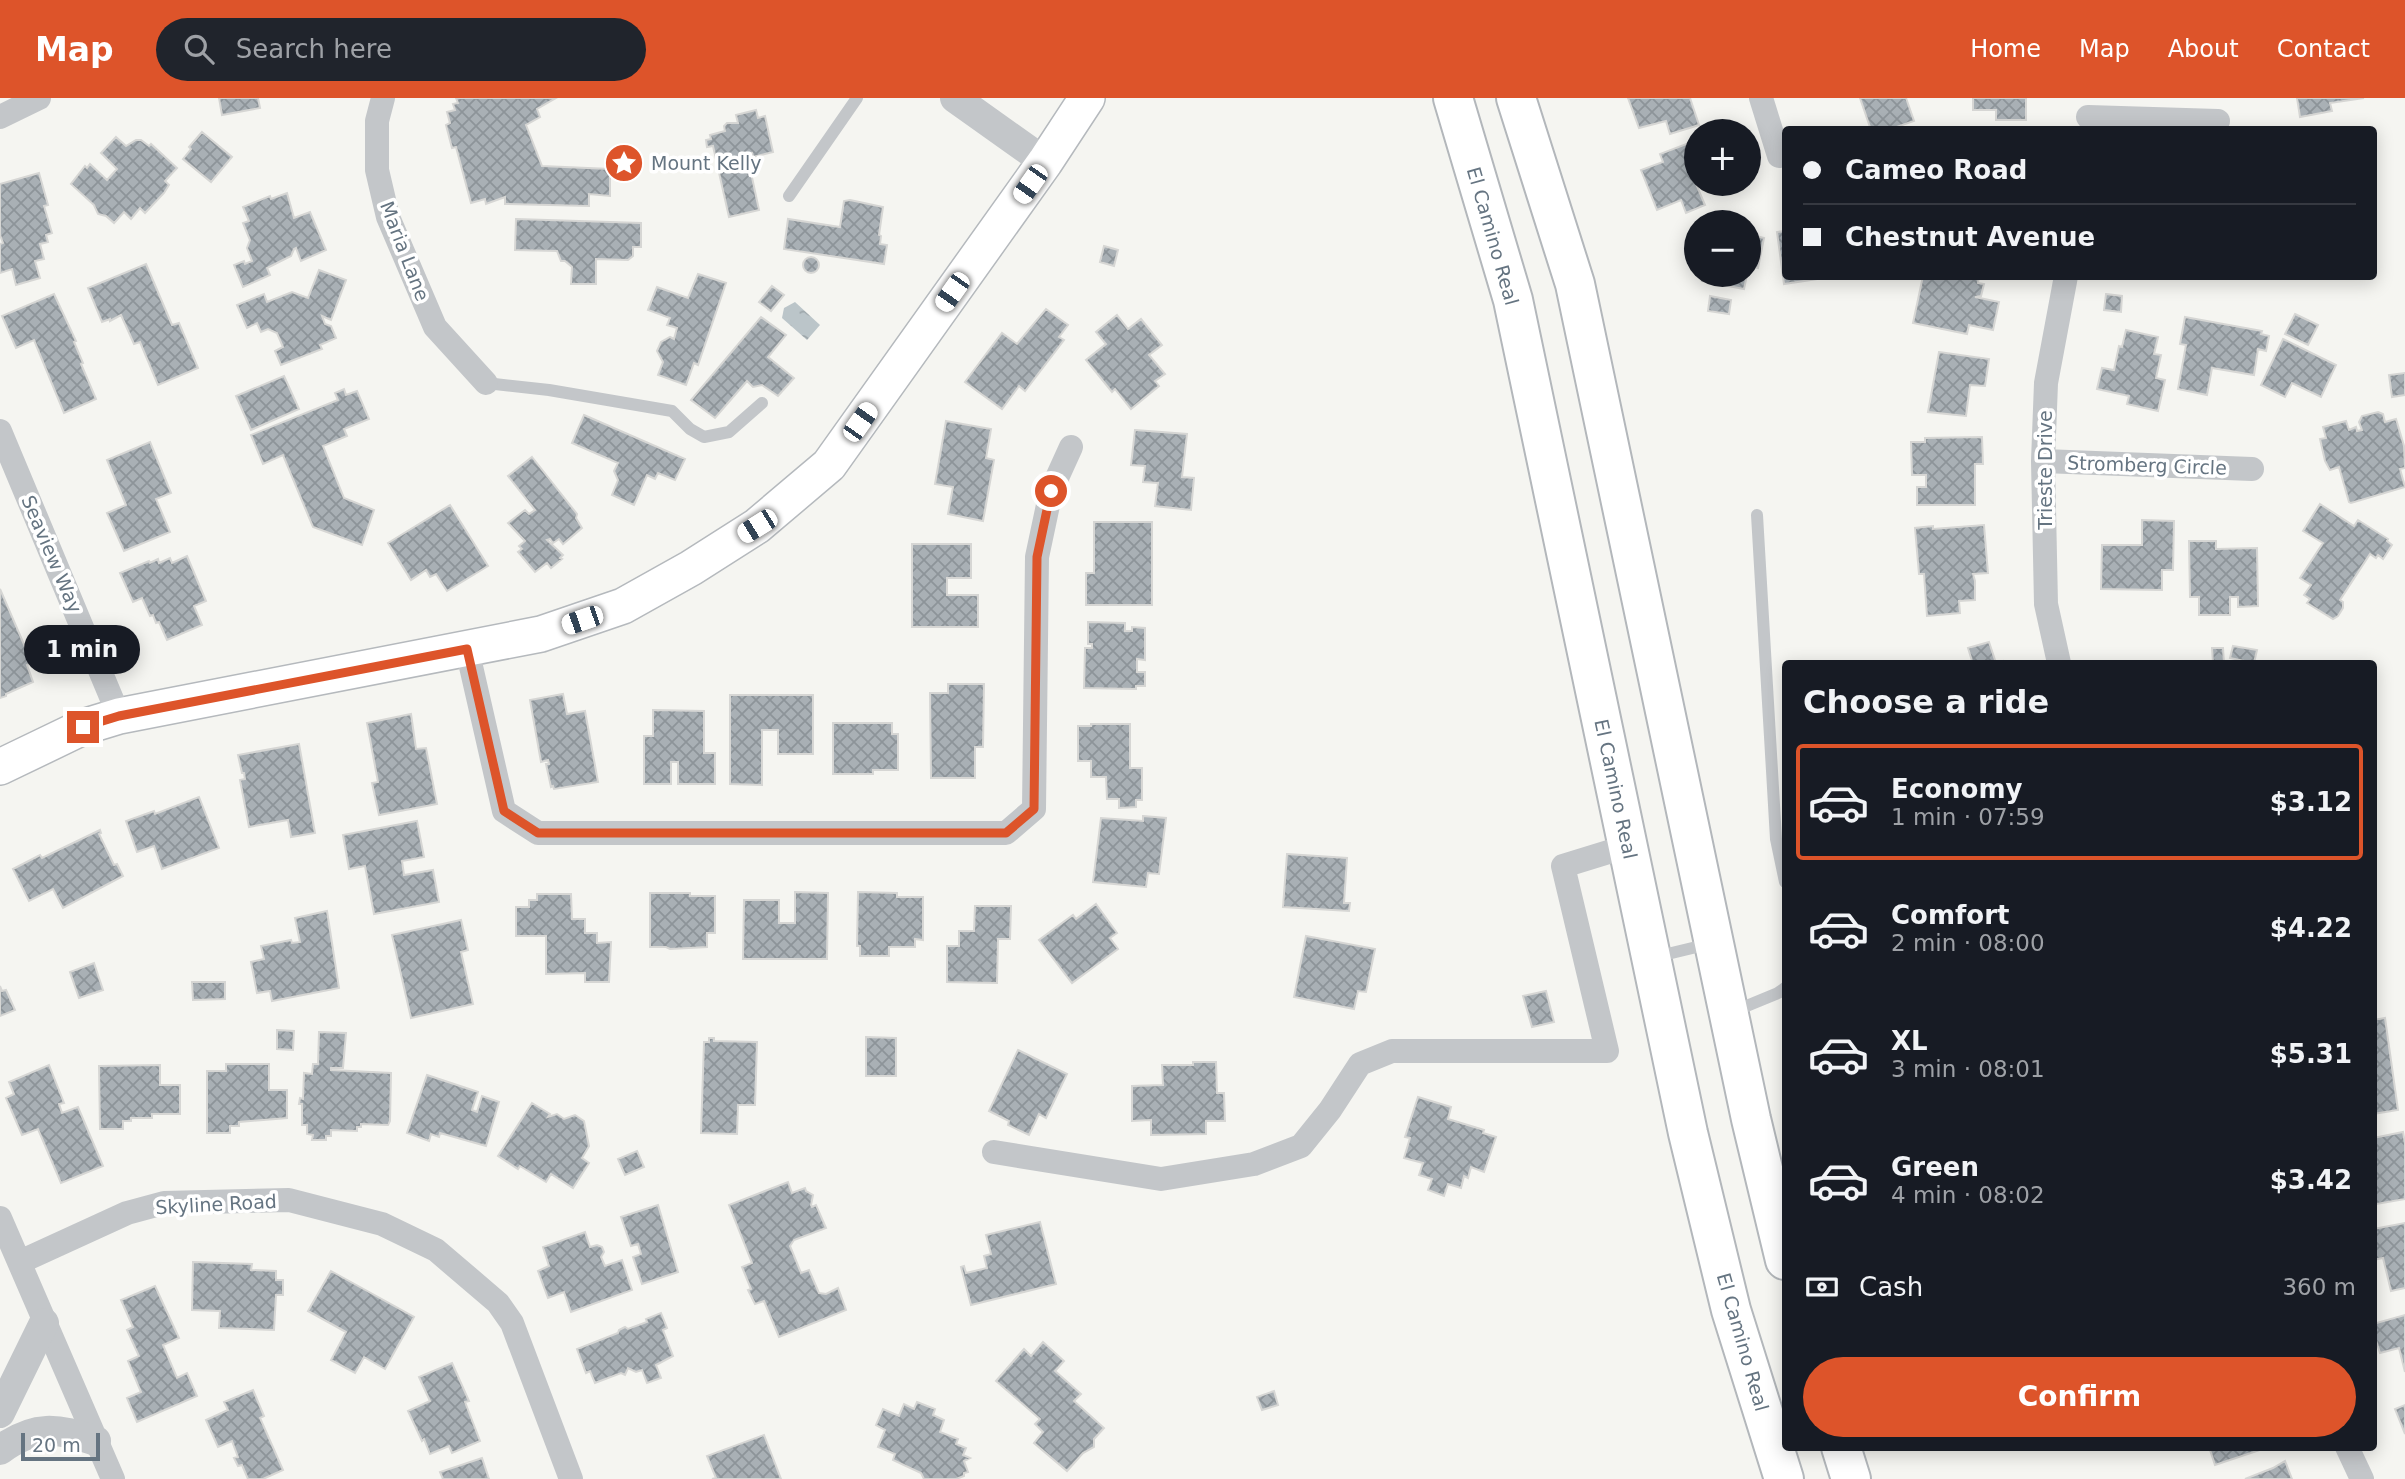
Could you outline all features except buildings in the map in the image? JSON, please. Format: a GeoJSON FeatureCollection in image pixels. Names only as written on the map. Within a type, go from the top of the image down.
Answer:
{"type":"FeatureCollection","features":[{"type":"Feature","properties":{"kind":"main road"},"geometry":{"type":"LineString","coordinates":[[0,767],[83,727],[119,716],[541,634],[623,606],[691,568],[768,517],[829,465],[1045,163],[1087,98]]}},
{"type":"Feature","properties":{"kind":"main road","name":"El Camino Real"},"geometry":{"type":"LineString","coordinates":[[1453,98],[1513,300],[1688,1133],[1731,1310],[1784,1479]]}},
{"type":"Feature","properties":{"kind":"main road"},"geometry":{"type":"LineString","coordinates":[[1516,98],[1575,284],[1728,1013],[1782,1248]]}},
{"type":"Feature","properties":{"kind":"main road"},"geometry":{"type":"LineString","coordinates":[[1842,1451],[1851,1479]]}},
{"type":"Feature","properties":{"kind":"street"},"geometry":{"type":"LineString","coordinates":[[0,117],[39,98]]}},
{"type":"Feature","properties":{"kind":"street","name":"Maria Lane"},"geometry":{"type":"LineString","coordinates":[[383,98],[377,121],[377,170],[388,217],[435,327],[486,383]]}},
{"type":"Feature","properties":{"kind":"street"},"geometry":{"type":"LineString","coordinates":[[955,98],[1045,163]]}},
{"type":"Feature","properties":{"kind":"street"},"geometry":{"type":"LineString","coordinates":[[1761,98],[1779,156]]}},
{"type":"Feature","properties":{"kind":"street"},"geometry":{"type":"LineString","coordinates":[[2087,115],[2218,121]]}},
{"type":"Feature","properties":{"kind":"street","name":"Trieste Drive"},"geometry":{"type":"LineString","coordinates":[[2058,660],[2046,604],[2043,461],[2046,383],[2065,280]]}},
{"type":"Feature","properties":{"kind":"street","name":"Seaview Way"},"geometry":{"type":"LineString","coordinates":[[0,431],[119,716]]}},
{"type":"Feature","properties":{"kind":"street"},"geometry":{"type":"LineString","coordinates":[[467,649],[504,811],[538,833],[1006,833],[1034,809],[1037,557],[1051,491],[1071,447]]}},
{"type":"Feature","properties":{"kind":"street","name":"Stromberg Circle"},"geometry":{"type":"LineString","coordinates":[[2043,461],[2252,469]]}},
{"type":"Feature","properties":{"kind":"street"},"geometry":{"type":"LineString","coordinates":[[994,1152],[1161,1179],[1254,1164],[1301,1146],[1330,1110],[1360,1064],[1392,1051],[1606,1051],[1563,866],[1628,846]]}},
{"type":"Feature","properties":{"kind":"street","name":"Skyline Road"},"geometry":{"type":"LineString","coordinates":[[20,1262],[127,1213],[164,1203],[289,1200],[382,1224],[436,1251],[498,1303],[513,1323],[571,1479]]}},
{"type":"Feature","properties":{"kind":"street"},"geometry":{"type":"LineString","coordinates":[[0,1218],[113,1479]]}},
{"type":"Feature","properties":{"kind":"street"},"geometry":{"type":"LineString","coordinates":[[0,1413],[44,1323]]}},
{"type":"Feature","properties":{"kind":"street"},"geometry":{"type":"LineString","coordinates":[[0,1450],[11,1442],[38,1432],[61,1430],[96,1441]]}},
{"type":"Feature","properties":{"kind":"street"},"geometry":{"type":"LineString","coordinates":[[2349,1451],[2362,1479]]}},
{"type":"Feature","properties":{"kind":"lane"},"geometry":{"type":"LineString","coordinates":[[789,196],[857,98]]}},
{"type":"Feature","properties":{"kind":"lane"},"geometry":{"type":"LineString","coordinates":[[486,383],[549,390],[672,411],[690,429],[704,437],[729,432],[762,403]]}},
{"type":"Feature","properties":{"kind":"lane"},"geometry":{"type":"LineString","coordinates":[[1757,515],[1776,838],[1782,867]]}},
{"type":"Feature","properties":{"kind":"lane"},"geometry":{"type":"LineString","coordinates":[[1651,958],[1714,943]]}},
{"type":"Feature","properties":{"kind":"lane"},"geometry":{"type":"LineString","coordinates":[[1728,1013],[1782,990]]}},
{"type":"Feature","properties":{"kind":"water"},"geometry":{"type":"Polygon","coordinates":[[[795,302],[820,325],[807,340],[782,318],[784,308],[795,302]]]}},
{"type":"Feature","properties":{"kind":"place","name":"Mount Kelly"},"geometry":{"type":"Point","coordinates":[624,163]}},
{"type":"Feature","properties":{"kind":"route"},"geometry":{"type":"LineString","coordinates":[[83,727],[119,716],[467,649],[504,811],[538,833],[1006,833],[1034,809],[1037,557],[1051,491]]}}]}
